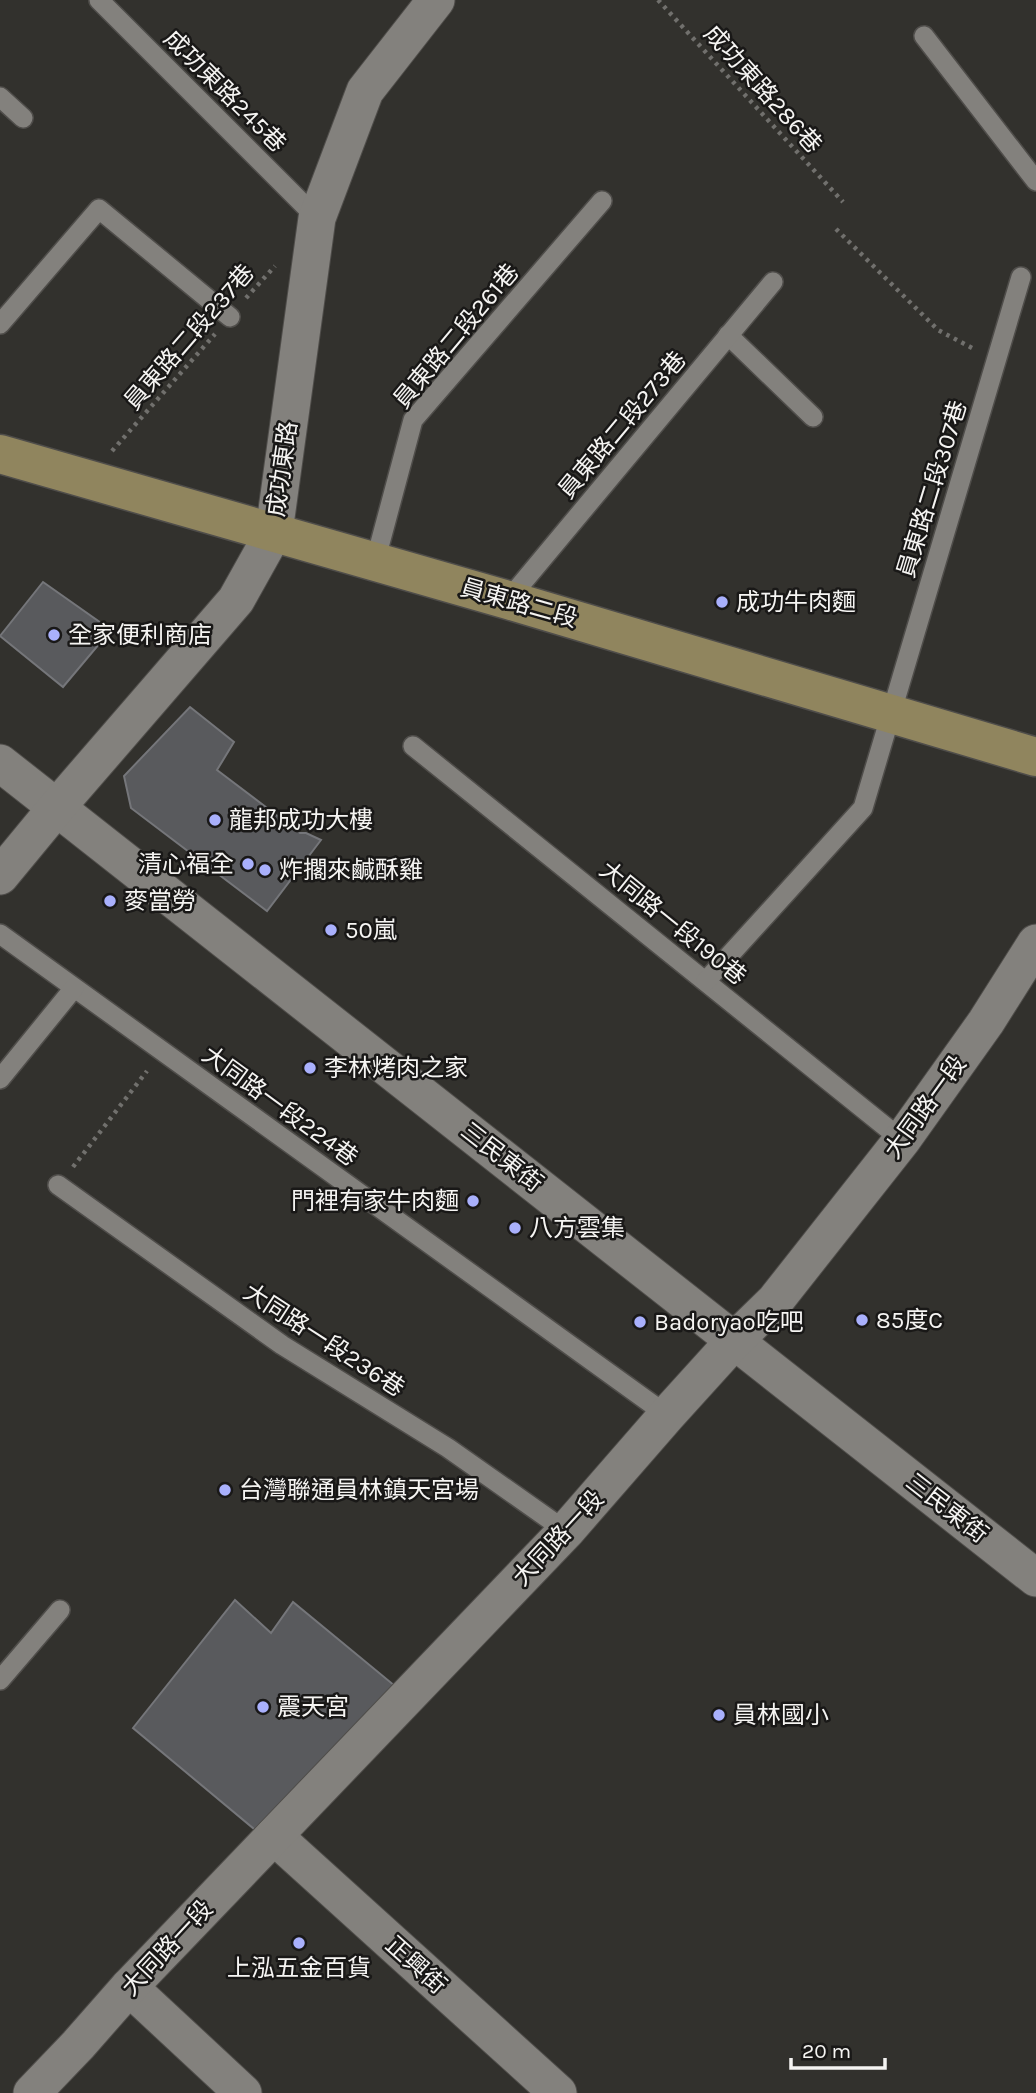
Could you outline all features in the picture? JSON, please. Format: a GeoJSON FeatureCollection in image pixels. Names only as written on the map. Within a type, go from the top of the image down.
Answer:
{"type":"FeatureCollection","features":[{"type":"Feature","properties":{"kind":"street","name":"成功東路"},"geometry":{"type":"LineString","coordinates":[[0,876],[236,600],[274,532],[317,218],[365,91],[436,0]]}},
{"type":"Feature","properties":{"kind":"street","name":"員東路二段"},"geometry":{"type":"LineString","coordinates":[[0,454],[508,600],[1036,757]]}},
{"type":"Feature","properties":{"kind":"street","name":"三民東街"},"geometry":{"type":"LineString","coordinates":[[0,763],[1036,1578]]}},
{"type":"Feature","properties":{"kind":"street","name":"大同路一段"},"geometry":{"type":"LineString","coordinates":[[32,2093],[129,1987],[566,1531],[735,1340],[775,1301],[902,1140],[986,1022],[1036,943]]}},
{"type":"Feature","properties":{"kind":"street","name":"正興街"},"geometry":{"type":"LineString","coordinates":[[274,1836],[558,2093]]}},
{"type":"Feature","properties":{"kind":"street"},"geometry":{"type":"LineString","coordinates":[[129,1987],[243,2093]]}},
{"type":"Feature","properties":{"kind":"lane","name":"成功東路245巷"},"geometry":{"type":"LineString","coordinates":[[99,0],[317,218]]}},
{"type":"Feature","properties":{"kind":"lane"},"geometry":{"type":"LineString","coordinates":[[924,36],[1036,181]]}},
{"type":"Feature","properties":{"kind":"lane"},"geometry":{"type":"LineString","coordinates":[[0,97],[23,118]]}},
{"type":"Feature","properties":{"kind":"lane","name":"員東路二段261巷"},"geometry":{"type":"LineString","coordinates":[[375,562],[413,419],[602,201]]}},
{"type":"Feature","properties":{"kind":"lane"},"geometry":{"type":"LineString","coordinates":[[0,324],[99,209],[230,317]]}},
{"type":"Feature","properties":{"kind":"lane","name":"員東路二段307巷"},"geometry":{"type":"LineString","coordinates":[[706,981],[863,808],[1021,277]]}},
{"type":"Feature","properties":{"kind":"lane","name":"員東路二段273巷"},"geometry":{"type":"LineString","coordinates":[[508,600],[773,282]]}},
{"type":"Feature","properties":{"kind":"lane"},"geometry":{"type":"LineString","coordinates":[[728,335],[813,417]]}},
{"type":"Feature","properties":{"kind":"lane","name":"大同路一段190巷"},"geometry":{"type":"LineString","coordinates":[[413,746],[902,1140]]}},
{"type":"Feature","properties":{"kind":"lane","name":"大同路一段224巷"},"geometry":{"type":"LineString","coordinates":[[0,934],[667,1415]]}},
{"type":"Feature","properties":{"kind":"lane"},"geometry":{"type":"LineString","coordinates":[[0,1079],[74,988]]}},
{"type":"Feature","properties":{"kind":"lane","name":"大同路一段236巷"},"geometry":{"type":"LineString","coordinates":[[58,1185],[282,1345],[448,1448],[566,1531]]}},
{"type":"Feature","properties":{"kind":"lane"},"geometry":{"type":"LineString","coordinates":[[0,1680],[60,1610]]}},
{"type":"Feature","properties":{"kind":"path","name":"成功東路286巷"},"geometry":{"type":"LineString","coordinates":[[658,0],[843,202]]}},
{"type":"Feature","properties":{"kind":"path"},"geometry":{"type":"LineString","coordinates":[[836,229],[938,330],[996,360]]}},
{"type":"Feature","properties":{"kind":"path","name":"員東路二段237巷"},"geometry":{"type":"LineString","coordinates":[[88,479],[282,257]]}},
{"type":"Feature","properties":{"kind":"path"},"geometry":{"type":"LineString","coordinates":[[58,1185],[162,1051]]}},
{"type":"Feature","properties":{"kind":"building","name":"全家便利商店"},"geometry":{"type":"Polygon","coordinates":[[[43,582],[111,630],[63,687],[0,636],[43,582]]]}},
{"type":"Feature","properties":{"kind":"building","name":"龍邦成功大樓"},"geometry":{"type":"Polygon","coordinates":[[[190,707],[234,742],[217,770],[300,833],[321,840],[267,911],[131,808],[124,776],[190,707]]]}},
{"type":"Feature","properties":{"kind":"building","name":"震天宮"},"geometry":{"type":"Polygon","coordinates":[[[235,1600],[271,1633],[293,1602],[395,1686],[260,1834],[133,1728],[235,1600]]]}},
{"type":"Feature","properties":{"kind":"place","name":"成功牛肉麵"},"geometry":{"type":"Point","coordinates":[722,602]}},
{"type":"Feature","properties":{"kind":"place","name":"全家便利商店"},"geometry":{"type":"Point","coordinates":[54,635]}},
{"type":"Feature","properties":{"kind":"place","name":"龍邦成功大樓"},"geometry":{"type":"Point","coordinates":[215,820]}},
{"type":"Feature","properties":{"kind":"place","name":"清心福全"},"geometry":{"type":"Point","coordinates":[248,864]}},
{"type":"Feature","properties":{"kind":"place","name":"炸擱來鹹酥雞"},"geometry":{"type":"Point","coordinates":[265,870]}},
{"type":"Feature","properties":{"kind":"place","name":"麥當勞"},"geometry":{"type":"Point","coordinates":[110,901]}},
{"type":"Feature","properties":{"kind":"place","name":"50嵐"},"geometry":{"type":"Point","coordinates":[331,930]}},
{"type":"Feature","properties":{"kind":"place","name":"李林烤肉之家"},"geometry":{"type":"Point","coordinates":[310,1068]}},
{"type":"Feature","properties":{"kind":"place","name":"門裡有家牛肉麵"},"geometry":{"type":"Point","coordinates":[473,1201]}},
{"type":"Feature","properties":{"kind":"place","name":"八方雲集"},"geometry":{"type":"Point","coordinates":[515,1228]}},
{"type":"Feature","properties":{"kind":"place","name":"85度C"},"geometry":{"type":"Point","coordinates":[862,1320]}},
{"type":"Feature","properties":{"kind":"place","name":"Badoryao吃吧"},"geometry":{"type":"Point","coordinates":[640,1322]}},
{"type":"Feature","properties":{"kind":"place","name":"台灣聯通員林鎮天宮場"},"geometry":{"type":"Point","coordinates":[225,1490]}},
{"type":"Feature","properties":{"kind":"place","name":"震天宮"},"geometry":{"type":"Point","coordinates":[263,1707]}},
{"type":"Feature","properties":{"kind":"place","name":"員林國小"},"geometry":{"type":"Point","coordinates":[719,1715]}},
{"type":"Feature","properties":{"kind":"place","name":"上泓五金百貨"},"geometry":{"type":"Point","coordinates":[299,1943]}}]}
